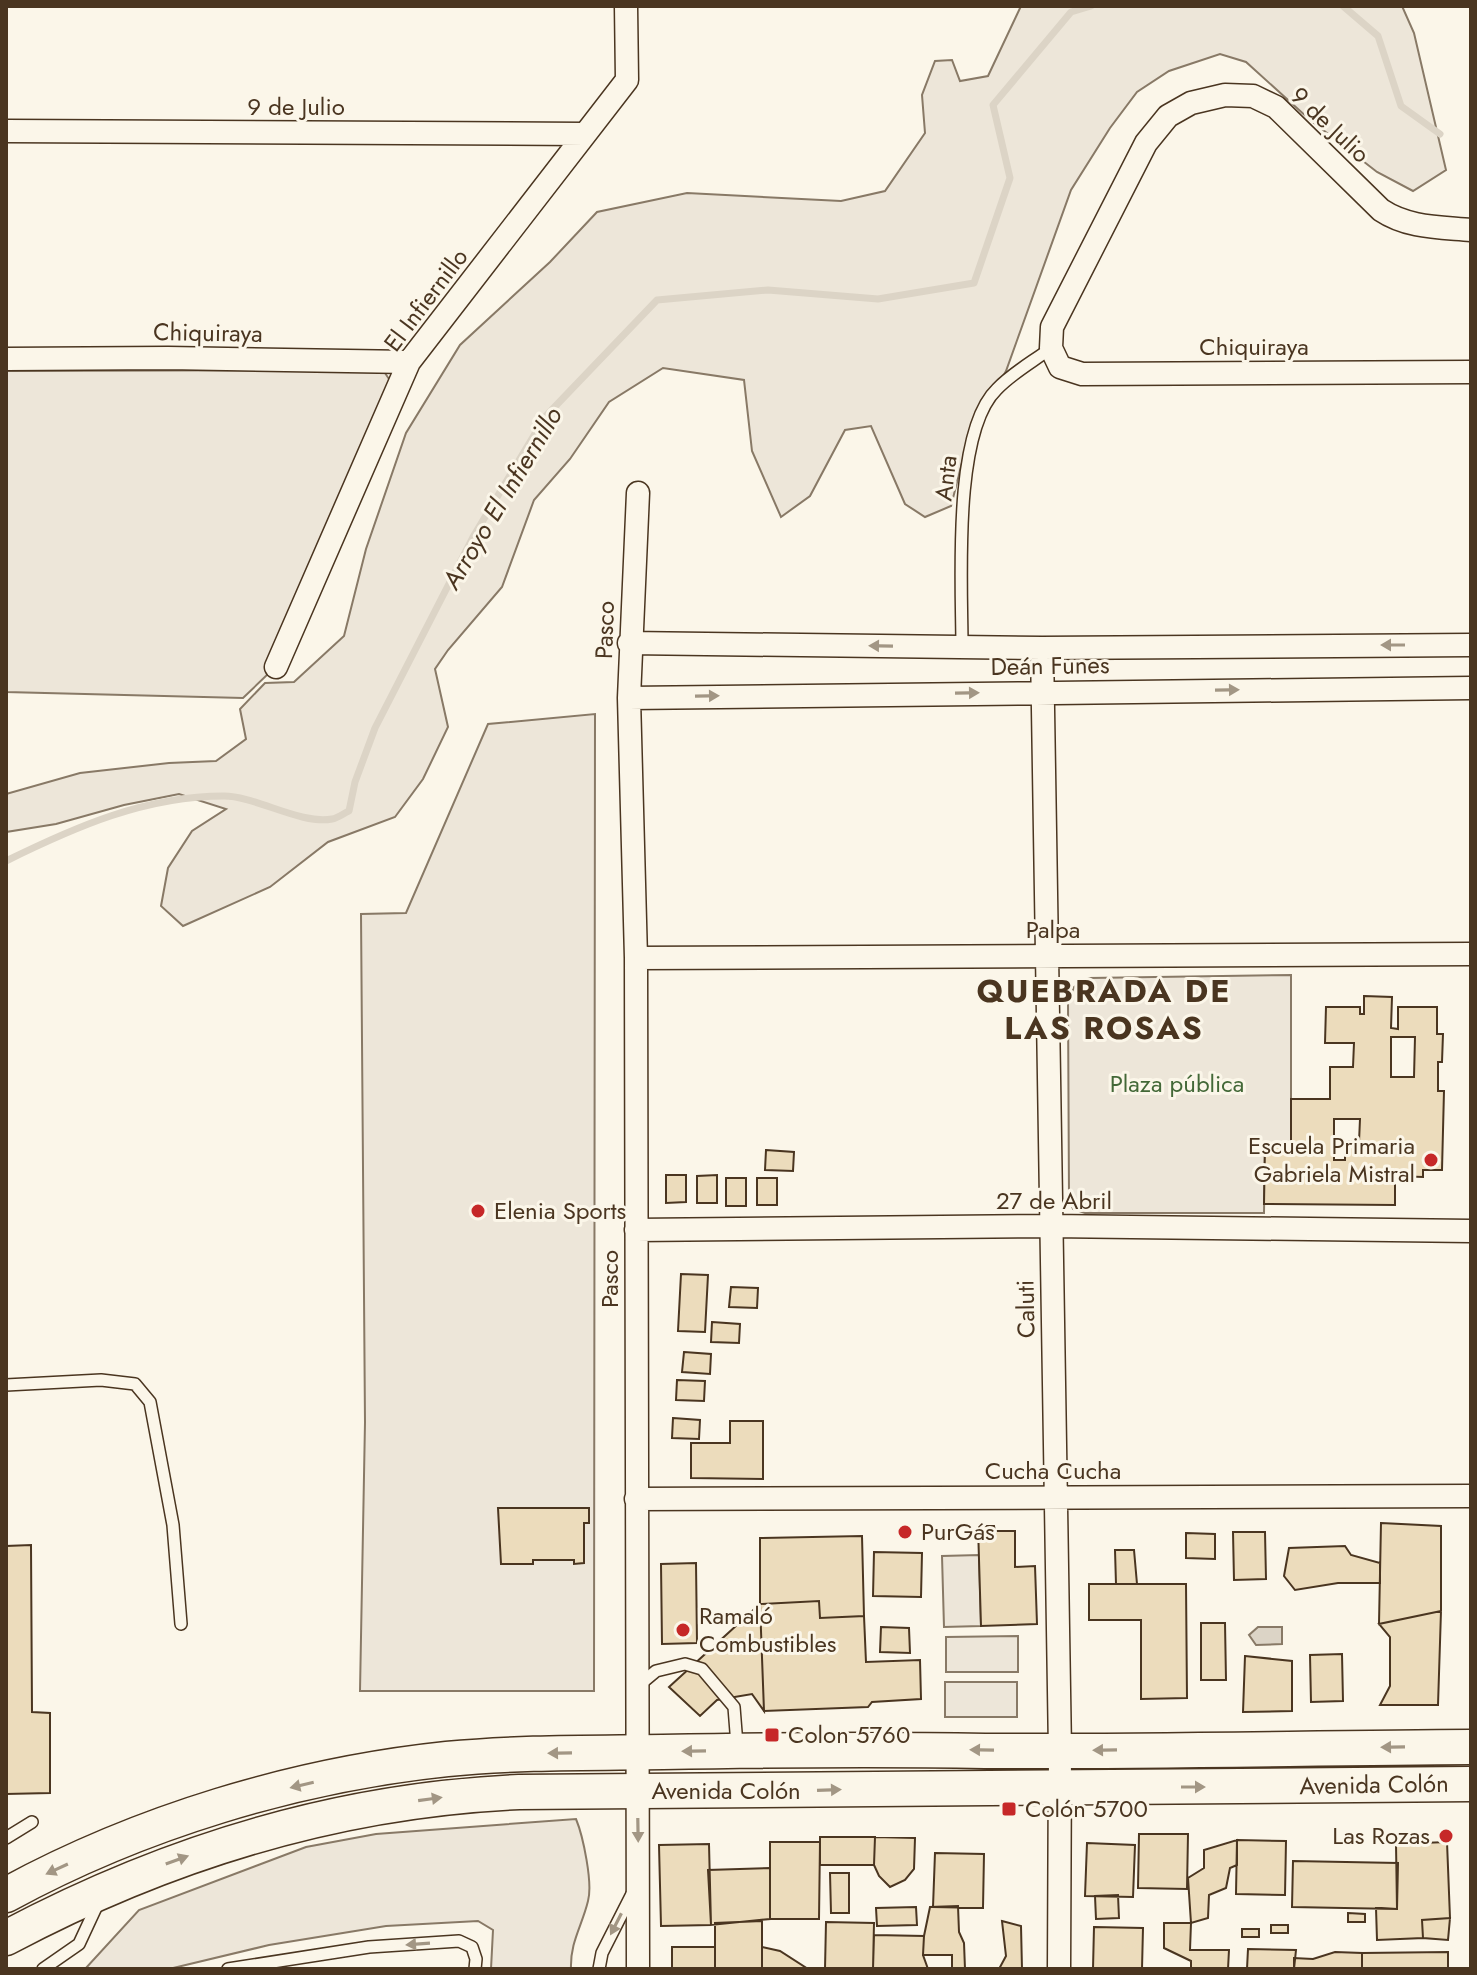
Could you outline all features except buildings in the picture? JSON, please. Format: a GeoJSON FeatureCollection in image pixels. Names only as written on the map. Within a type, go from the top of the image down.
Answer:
{"type":"FeatureCollection","features":[{"type":"Feature","properties":{"kind":"main road","name":"Avenida Colón"},"geometry":{"type":"LineString","coordinates":[[8,1891],[89,1854],[226,1805],[336,1777],[481,1756],[738,1750],[1471,1747]]}},
{"type":"Feature","properties":{"kind":"main road","name":"Avenida Colón"},"geometry":{"type":"LineString","coordinates":[[6,1938],[105,1889],[233,1841],[368,1809],[482,1793],[1471,1784]]}},
{"type":"Feature","properties":{"kind":"street","name":"El Infiernillo"},"geometry":{"type":"LineString","coordinates":[[276,667],[409,362],[627,80],[626,6]]}},
{"type":"Feature","properties":{"kind":"street","name":"9 de Julio"},"geometry":{"type":"LineString","coordinates":[[1051,348],[1052,327],[1146,143],[1168,116],[1191,103],[1225,95],[1253,96],[1276,107],[1381,210],[1395,219],[1416,225],[1471,230]]}},
{"type":"Feature","properties":{"kind":"street","name":"9 de Julio"},"geometry":{"type":"LineString","coordinates":[[6,131],[585,134]]}},
{"type":"Feature","properties":{"kind":"street","name":"Chiquiraya"},"geometry":{"type":"LineString","coordinates":[[1051,348],[1060,367],[1082,374],[1471,372]]}},
{"type":"Feature","properties":{"kind":"street","name":"Chiquiraya"},"geometry":{"type":"LineString","coordinates":[[6,359],[409,362]]}},
{"type":"Feature","properties":{"kind":"street","name":"Pasco"},"geometry":{"type":"LineString","coordinates":[[638,493],[629,643],[636,958],[638,1969]]}},
{"type":"Feature","properties":{"kind":"street","name":"Deán Funes"},"geometry":{"type":"LineString","coordinates":[[629,643],[1042,648],[1471,645]]}},
{"type":"Feature","properties":{"kind":"street","name":"Caluti"},"geometry":{"type":"LineString","coordinates":[[1042,648],[1060,1751],[1059,1969]]}},
{"type":"Feature","properties":{"kind":"street","name":"Deán Funes"},"geometry":{"type":"LineString","coordinates":[[629,698],[1471,688]]}},
{"type":"Feature","properties":{"kind":"street","name":"Palpa"},"geometry":{"type":"LineString","coordinates":[[636,958],[1471,954]]}},
{"type":"Feature","properties":{"kind":"street","name":"27 de Abril"},"geometry":{"type":"LineString","coordinates":[[636,1230],[1051,1226],[1471,1231]]}},
{"type":"Feature","properties":{"kind":"street","name":"Cucha Cucha"},"geometry":{"type":"LineString","coordinates":[[636,1499],[1471,1496]]}},
{"type":"Feature","properties":{"kind":"lane","name":"Anta"},"geometry":{"type":"LineString","coordinates":[[962,647],[963,484],[978,419],[995,390],[1051,348]]}},
{"type":"Feature","properties":{"kind":"lane"},"geometry":{"type":"LineString","coordinates":[[6,1385],[101,1380],[135,1384],[150,1402],[173,1525],[181,1624]]}},
{"type":"Feature","properties":{"kind":"lane"},"geometry":{"type":"LineString","coordinates":[[638,1687],[656,1671],[685,1664],[702,1669],[734,1707],[738,1750]]}},
{"type":"Feature","properties":{"kind":"lane"},"geometry":{"type":"LineString","coordinates":[[6,1838],[32,1822]]}},
{"type":"Feature","properties":{"kind":"lane"},"geometry":{"type":"LineString","coordinates":[[599,1969],[602,1953],[639,1881]]}},
{"type":"Feature","properties":{"kind":"lane"},"geometry":{"type":"LineString","coordinates":[[43,1969],[79,1944],[105,1889]]}},
{"type":"Feature","properties":{"kind":"lane"},"geometry":{"type":"LineString","coordinates":[[228,1969],[369,1947],[459,1941],[472,1947],[475,1969]]}},
{"type":"Feature","properties":{"kind":"green space"},"geometry":{"type":"Polygon","coordinates":[[[1021,6],[1402,6],[1414,33],[1446,170],[1413,191],[1377,172],[1309,119],[1246,62],[1220,54],[1169,71],[1137,92],[1071,190],[1006,371],[968,439],[951,506],[925,517],[905,504],[871,426],[845,430],[810,496],[781,517],[752,451],[744,380],[663,368],[609,402],[570,459],[534,500],[502,587],[435,669],[448,727],[423,779],[395,817],[328,842],[270,887],[183,926],[161,906],[168,868],[192,831],[226,809],[179,794],[56,824],[6,832],[6,794],[80,773],[216,761],[246,739],[240,709],[265,683],[294,682],[344,636],[366,549],[406,433],[460,345],[550,262],[597,212],[687,193],[841,201],[885,191],[925,133],[922,95],[935,61],[952,60],[960,81],[988,76],[1021,6]]]}},
{"type":"Feature","properties":{"kind":"green space"},"geometry":{"type":"Polygon","coordinates":[[[376,370],[385,373],[391,382],[268,674],[243,698],[6,692],[6,371],[376,370]]]}},
{"type":"Feature","properties":{"kind":"green space","name":"Elenia Sports"},"geometry":{"type":"Polygon","coordinates":[[[595,714],[594,1691],[360,1691],[365,1422],[361,914],[406,913],[488,724],[595,714]]]}},
{"type":"Feature","properties":{"kind":"green space","name":"Plaza pública"},"geometry":{"type":"Polygon","coordinates":[[[1291,975],[1291,1144],[1265,1145],[1264,1213],[1085,1213],[1073,1209],[1069,1197],[1068,1001],[1074,987],[1089,978],[1291,975]]]}},
{"type":"Feature","properties":{"kind":"green space"},"geometry":{"type":"Polygon","coordinates":[[[979,1555],[981,1626],[944,1627],[942,1556],[979,1555]]]}},
{"type":"Feature","properties":{"kind":"green space"},"geometry":{"type":"Polygon","coordinates":[[[1018,1636],[1018,1672],[946,1672],[946,1637],[1018,1636]]]}},
{"type":"Feature","properties":{"kind":"green space"},"geometry":{"type":"Polygon","coordinates":[[[945,1682],[1017,1682],[1017,1717],[945,1717],[945,1682]]]}},
{"type":"Feature","properties":{"kind":"green space"},"geometry":{"type":"Polygon","coordinates":[[[576,1819],[582,1836],[589,1893],[574,1942],[571,1969],[491,1969],[493,1930],[478,1921],[386,1926],[269,1945],[169,1969],[85,1969],[139,1910],[306,1847],[376,1834],[576,1819]]]}},
{"type":"Feature","properties":{"kind":"shaded area"},"geometry":{"type":"Polygon","coordinates":[[[1258,1627],[1282,1627],[1282,1644],[1256,1645],[1249,1635],[1258,1627]]]}},
{"type":"Feature","properties":{"kind":"waterway","name":"Arroyo El Infiernillo"},"geometry":{"type":"LineString","coordinates":[[6,861],[84,825],[166,801],[236,797],[320,820],[349,811],[355,782],[375,728],[473,537],[545,417],[657,300],[768,290],[878,299],[974,283],[1010,178],[993,105],[1071,12],[1091,6]]}},
{"type":"Feature","properties":{"kind":"waterway","name":"Arroyo El Infiernillo"},"geometry":{"type":"LineString","coordinates":[[1343,6],[1378,36],[1401,106],[1440,134]]}},
{"type":"Feature","properties":{"kind":"place","name":"Escuela Primaria Gabriela Mistral"},"geometry":{"type":"Point","coordinates":[1431,1160]}},
{"type":"Feature","properties":{"kind":"place","name":"Elenia Sports"},"geometry":{"type":"Point","coordinates":[478,1211]}},
{"type":"Feature","properties":{"kind":"place","name":"PurGás"},"geometry":{"type":"Point","coordinates":[905,1532]}},
{"type":"Feature","properties":{"kind":"place","name":"Ramaló Combustibles"},"geometry":{"type":"Point","coordinates":[683,1630]}},
{"type":"Feature","properties":{"kind":"place","name":"Colon 5760"},"geometry":{"type":"Point","coordinates":[772,1735]}},
{"type":"Feature","properties":{"kind":"place","name":"Colón 5700"},"geometry":{"type":"Point","coordinates":[1009,1809]}},
{"type":"Feature","properties":{"kind":"place","name":"Las Rozas"},"geometry":{"type":"Point","coordinates":[1446,1836]}},
{"type":"Feature","properties":{"kind":"district","name":"QUEBRADA DE LAS ROSAS"},"geometry":{"type":"Point","coordinates":[1104,1010]}}]}
